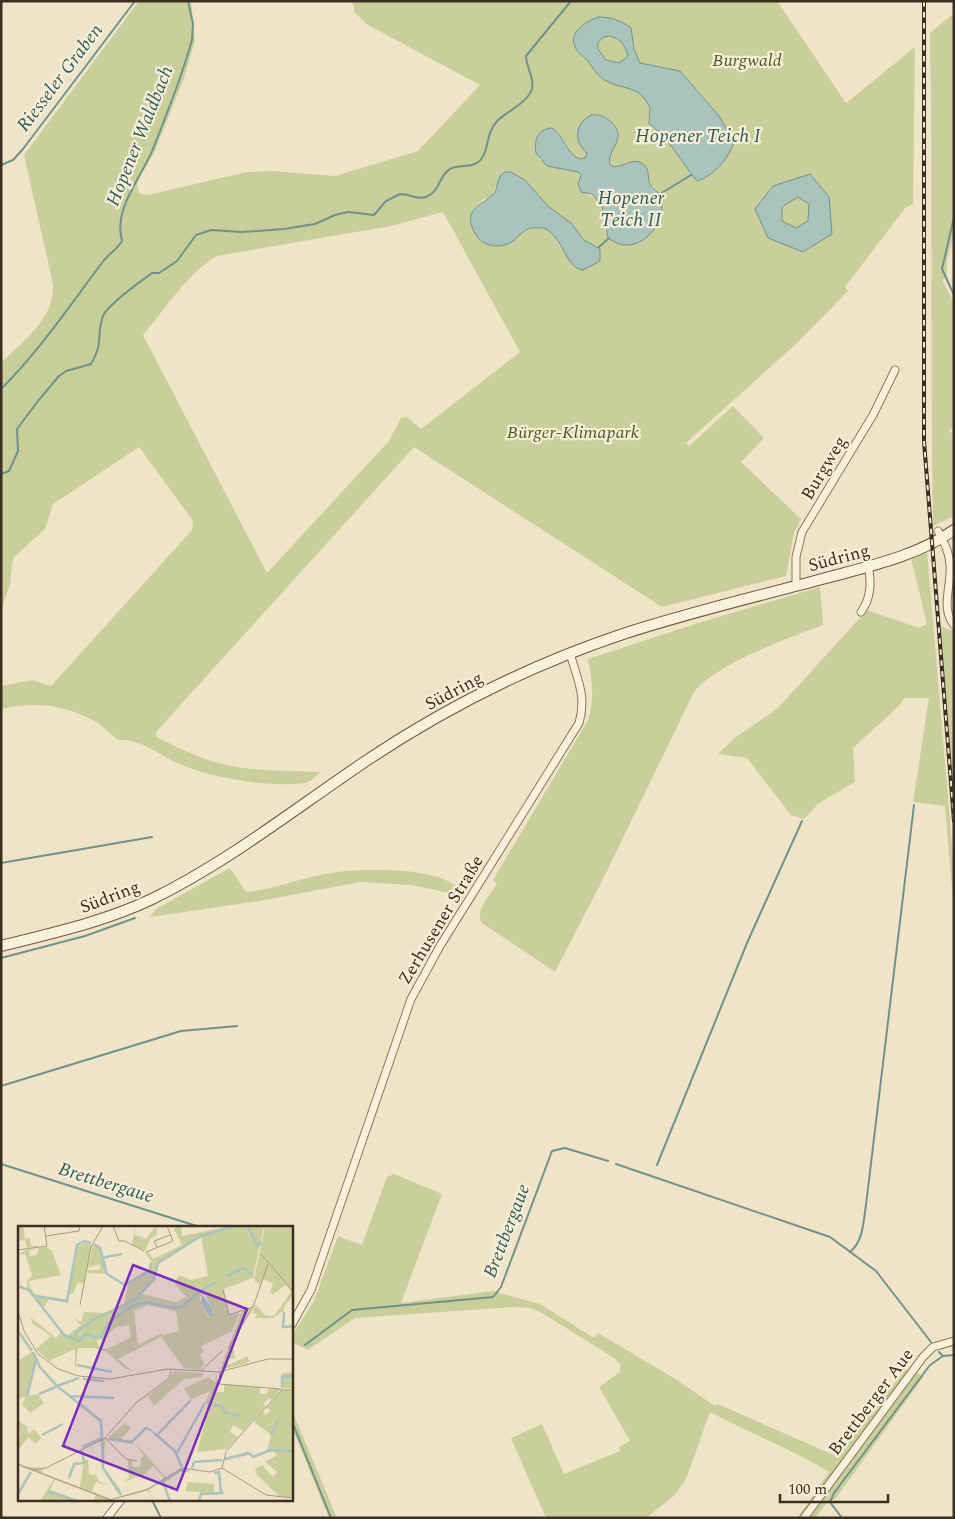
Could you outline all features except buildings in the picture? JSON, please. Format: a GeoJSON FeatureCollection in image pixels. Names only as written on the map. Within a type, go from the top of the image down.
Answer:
{"type":"FeatureCollection","features":[{"type":"Feature","properties":{"kind":"main road","name":"Südring"},"geometry":{"type":"LineString","coordinates":[[1,946],[104,919],[174,888],[227,857],[406,735],[498,686],[570,653],[625,634],[868,566],[913,551],[940,535],[954,530]]}},
{"type":"Feature","properties":{"kind":"street","name":"Burgweg"},"geometry":{"type":"LineString","coordinates":[[796,586],[796,557],[802,532],[873,414],[895,370]]}},
{"type":"Feature","properties":{"kind":"street"},"geometry":{"type":"LineString","coordinates":[[940,535],[950,564],[947,609],[948,618],[954,625]]}},
{"type":"Feature","properties":{"kind":"street"},"geometry":{"type":"LineString","coordinates":[[861,612],[866,605],[870,587],[868,566]]}},
{"type":"Feature","properties":{"kind":"street","name":"Zerhusener Straße"},"geometry":{"type":"LineString","coordinates":[[292,1324],[311,1290],[411,999],[435,954],[579,723],[584,708],[582,692],[570,653]]}},
{"type":"Feature","properties":{"kind":"street","name":"Brettberger Aue"},"geometry":{"type":"LineString","coordinates":[[804,1518],[923,1357],[933,1347],[942,1342],[954,1341]]}},
{"type":"Feature","properties":{"kind":"street"},"geometry":{"type":"LineString","coordinates":[[107,1518],[119,1502]]}},
{"type":"Feature","properties":{"kind":"green space"},"geometry":{"type":"Polygon","coordinates":[[[139,1],[191,1],[195,41],[183,81],[154,153],[138,179],[137,187],[140,194],[148,195],[247,172],[272,171],[335,176],[418,151],[480,85],[368,25],[355,13],[352,1],[777,1],[846,103],[915,47],[913,204],[906,207],[845,287],[848,291],[796,344],[686,443],[689,446],[733,406],[764,438],[741,462],[801,519],[794,533],[786,576],[662,607],[414,447],[156,732],[157,737],[167,742],[199,757],[222,764],[253,769],[321,772],[305,783],[257,783],[206,773],[177,763],[133,741],[118,740],[96,722],[62,708],[26,705],[1,709],[1,686],[32,680],[51,686],[192,530],[193,521],[139,447],[53,504],[45,529],[13,558],[10,585],[1,609],[1,363],[28,337],[43,318],[49,308],[53,284],[24,155],[139,1]],[[598,17],[590,65],[601,78],[627,86],[639,93],[647,101],[654,127],[667,140],[695,179],[703,179],[729,154],[730,135],[719,116],[680,71],[640,63],[634,49],[633,37],[598,17]],[[591,115],[582,122],[583,150],[587,153],[585,158],[580,159],[570,152],[561,136],[541,131],[536,142],[536,153],[540,160],[578,171],[586,193],[599,200],[602,206],[608,238],[660,194],[649,182],[648,170],[628,162],[618,167],[610,165],[609,156],[615,147],[607,119],[599,115],[591,115]],[[517,175],[495,187],[492,196],[484,199],[475,208],[501,246],[528,230],[537,228],[545,229],[557,239],[575,267],[600,249],[584,240],[571,223],[548,206],[517,175]],[[443,212],[391,226],[217,256],[187,281],[143,335],[267,573],[389,441],[401,418],[407,417],[421,429],[520,352],[443,212]]]}},
{"type":"Feature","properties":{"kind":"green space"},"geometry":{"type":"Polygon","coordinates":[[[954,13],[954,234],[947,260],[947,277],[942,280],[954,302],[954,428],[949,430],[954,435],[954,516],[933,526],[930,33],[954,13]]]}},
{"type":"Feature","properties":{"kind":"green space"},"geometry":{"type":"Polygon","coordinates":[[[610,36],[620,41],[627,51],[628,55],[619,63],[606,60],[598,49],[598,43],[603,37],[610,36]]]}},
{"type":"Feature","properties":{"kind":"green space"},"geometry":{"type":"Polygon","coordinates":[[[927,551],[954,868],[954,914],[945,806],[913,802],[929,698],[904,698],[899,706],[853,748],[855,782],[819,803],[804,819],[791,815],[747,758],[718,754],[736,737],[778,708],[867,610],[919,628],[927,624],[911,558],[927,551]]]}},
{"type":"Feature","properties":{"kind":"green space"},"geometry":{"type":"Polygon","coordinates":[[[820,587],[823,625],[735,662],[704,682],[694,692],[603,879],[555,972],[482,923],[480,918],[481,908],[497,884],[493,880],[588,720],[592,697],[592,682],[588,659],[698,623],[820,587]]]}},
{"type":"Feature","properties":{"kind":"green space"},"geometry":{"type":"Polygon","coordinates":[[[940,626],[954,631],[954,790],[940,626]]]}},
{"type":"Feature","properties":{"kind":"green space"},"geometry":{"type":"Polygon","coordinates":[[[230,868],[246,892],[333,873],[378,870],[408,871],[435,876],[466,891],[463,896],[412,885],[360,882],[260,901],[150,917],[156,909],[230,868]]]}},
{"type":"Feature","properties":{"kind":"green space"},"geometry":{"type":"Polygon","coordinates":[[[394,1174],[442,1194],[401,1303],[493,1291],[540,1304],[594,1338],[598,1333],[677,1380],[715,1406],[718,1404],[836,1456],[862,1422],[875,1411],[904,1369],[924,1376],[836,1498],[826,1504],[815,1518],[797,1518],[829,1472],[710,1412],[686,1479],[675,1495],[646,1518],[546,1518],[511,1438],[542,1424],[564,1474],[620,1451],[619,1447],[630,1441],[599,1387],[620,1372],[620,1364],[614,1358],[542,1313],[530,1308],[514,1307],[355,1318],[308,1350],[292,1342],[292,1335],[314,1301],[338,1236],[362,1245],[387,1177],[394,1174]]]}},
{"type":"Feature","properties":{"kind":"green space"},"geometry":{"type":"Polygon","coordinates":[[[292,1410],[337,1518],[329,1518],[292,1427],[292,1410]]]}},
{"type":"Feature","properties":{"kind":"water","name":"Hopener Teich I"},"geometry":{"type":"Polygon","coordinates":[[[598,17],[612,18],[631,28],[634,49],[640,63],[680,71],[719,116],[730,135],[733,145],[724,161],[715,171],[698,181],[695,179],[667,140],[649,123],[650,108],[646,100],[635,91],[603,79],[577,51],[574,42],[576,32],[584,24],[598,17]],[[610,36],[603,37],[598,43],[598,49],[606,60],[619,63],[628,56],[622,43],[610,36]]]}},
{"type":"Feature","properties":{"kind":"water","name":"Hopener Teich II"},"geometry":{"type":"Polygon","coordinates":[[[591,115],[599,115],[608,119],[616,127],[618,138],[611,153],[610,165],[614,167],[636,161],[641,163],[647,168],[651,186],[660,195],[662,212],[659,221],[649,236],[633,244],[616,243],[608,238],[602,206],[592,194],[581,192],[578,184],[581,175],[578,172],[547,166],[536,153],[536,140],[538,136],[543,130],[552,128],[560,135],[571,153],[580,159],[585,158],[587,153],[580,144],[578,133],[581,123],[591,115]]]}},
{"type":"Feature","properties":{"kind":"water"},"geometry":{"type":"Polygon","coordinates":[[[505,172],[511,172],[525,180],[548,206],[571,223],[584,240],[600,249],[600,261],[583,270],[577,268],[572,264],[556,238],[544,228],[528,229],[515,240],[501,246],[487,244],[479,239],[470,219],[472,213],[475,208],[495,192],[500,176],[505,172]]]}},
{"type":"Feature","properties":{"kind":"water"},"geometry":{"type":"Polygon","coordinates":[[[810,174],[829,197],[832,234],[803,252],[768,238],[755,209],[773,186],[810,174]],[[798,197],[782,207],[782,221],[796,228],[808,221],[809,204],[798,197]]]}},
{"type":"Feature","properties":{"kind":"waterway","name":"Riesseler Graben"},"geometry":{"type":"LineString","coordinates":[[1,165],[13,160],[23,149],[135,1]]}},
{"type":"Feature","properties":{"kind":"waterway","name":"Hopener Waldbach"},"geometry":{"type":"LineString","coordinates":[[1,389],[41,344],[103,261],[122,241],[120,229],[125,205],[153,149],[179,81],[192,40],[193,24],[188,1]]}},
{"type":"Feature","properties":{"kind":"waterway"},"geometry":{"type":"LineString","coordinates":[[1,474],[9,471],[18,451],[17,429],[38,401],[59,376],[66,371],[91,364],[99,345],[101,323],[106,311],[125,293],[152,273],[159,273],[177,261],[196,235],[211,230],[242,232],[284,229],[315,224],[335,215],[348,212],[374,215],[386,201],[400,194],[419,198],[431,195],[450,169],[479,162],[486,149],[489,135],[494,125],[522,103],[530,94],[533,85],[526,56],[571,1]]}},
{"type":"Feature","properties":{"kind":"waterway"},"geometry":{"type":"LineString","coordinates":[[660,194],[691,175]]}},
{"type":"Feature","properties":{"kind":"waterway"},"geometry":{"type":"LineString","coordinates":[[954,217],[942,269],[954,295]]}},
{"type":"Feature","properties":{"kind":"waterway"},"geometry":{"type":"LineString","coordinates":[[599,247],[609,238]]}},
{"type":"Feature","properties":{"kind":"waterway"},"geometry":{"type":"LineString","coordinates":[[850,1252],[858,1242],[863,1224],[914,805]]}},
{"type":"Feature","properties":{"kind":"waterway"},"geometry":{"type":"LineString","coordinates":[[657,1165],[747,943],[802,821]]}},
{"type":"Feature","properties":{"kind":"waterway"},"geometry":{"type":"LineString","coordinates":[[1,863],[152,837]]}},
{"type":"Feature","properties":{"kind":"waterway"},"geometry":{"type":"LineString","coordinates":[[1,958],[85,936],[135,918]]}},
{"type":"Feature","properties":{"kind":"waterway"},"geometry":{"type":"LineString","coordinates":[[1,1086],[181,1031],[237,1026]]}},
{"type":"Feature","properties":{"kind":"waterway","name":"Brettbergaue"},"geometry":{"type":"LineString","coordinates":[[305,1345],[352,1310],[493,1297],[501,1287],[552,1151],[565,1148],[608,1161]]}},
{"type":"Feature","properties":{"kind":"waterway","name":"Brettbergaue"},"geometry":{"type":"LineString","coordinates":[[1,1164],[197,1226]]}},
{"type":"Feature","properties":{"kind":"waterway","name":"Brettbergaue"},"geometry":{"type":"LineString","coordinates":[[616,1164],[830,1237],[876,1271],[931,1342]]}},
{"type":"Feature","properties":{"kind":"waterway","name":"Brettbergaue"},"geometry":{"type":"LineString","coordinates":[[939,1352],[943,1356]]}},
{"type":"Feature","properties":{"kind":"waterway"},"geometry":{"type":"LineString","coordinates":[[842,1518],[830,1502],[834,1493],[930,1365],[943,1356],[954,1355]]}},
{"type":"Feature","properties":{"kind":"waterway"},"geometry":{"type":"LineString","coordinates":[[292,1421],[331,1518]]}},
{"type":"Feature","properties":{"kind":"waterway"},"geometry":{"type":"LineString","coordinates":[[153,1502],[161,1518]]}},
{"type":"Feature","properties":{"kind":"railway"},"geometry":{"type":"LineString","coordinates":[[924,1],[924,441],[954,821]]}},
{"type":"Feature","properties":{"kind":"park label","name":"Burgwald"},"geometry":{"type":"Point","coordinates":[747,60]}},
{"type":"Feature","properties":{"kind":"park label","name":"Bürger-Klimapark"},"geometry":{"type":"Point","coordinates":[573,432]}}]}
